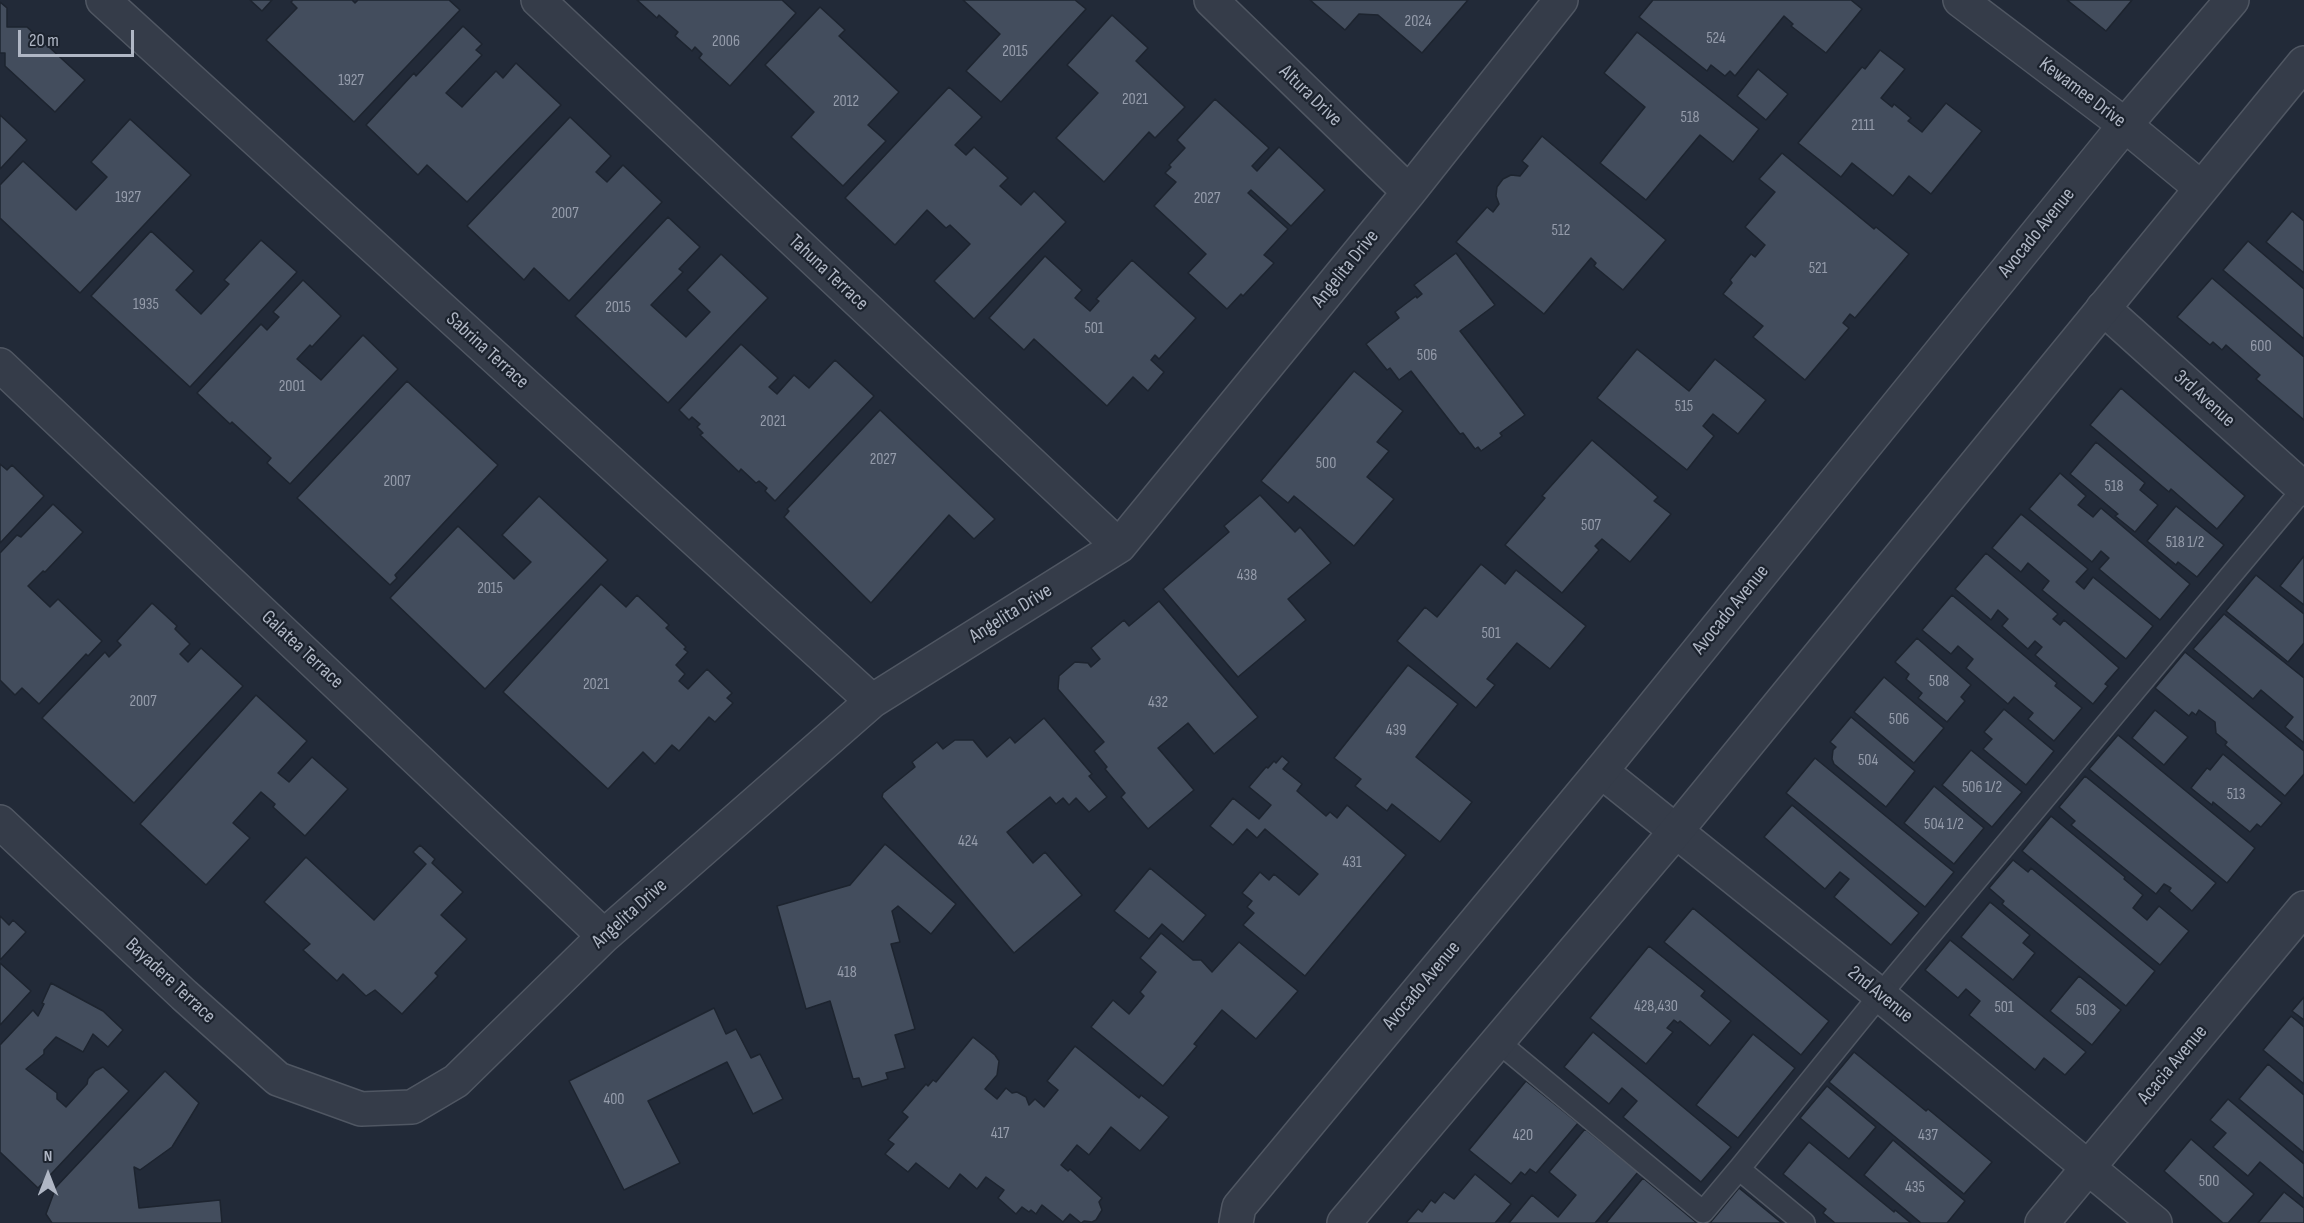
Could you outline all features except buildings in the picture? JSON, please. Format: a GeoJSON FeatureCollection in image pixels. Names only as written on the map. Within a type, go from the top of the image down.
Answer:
{"type":"FeatureCollection","features":[{"type":"Feature","properties":{"kind":"street","name":"Sabrina Terrace"},"geometry":{"type":"LineString","coordinates":[[103,0],[872,701]]}},
{"type":"Feature","properties":{"kind":"street","name":"Tahuna Terrace"},"geometry":{"type":"LineString","coordinates":[[538,0],[1119,546]]}},
{"type":"Feature","properties":{"kind":"street","name":"Altura Drive"},"geometry":{"type":"LineString","coordinates":[[1211,0],[1409,192]]}},
{"type":"Feature","properties":{"kind":"street","name":"Angelita Drive"},"geometry":{"type":"LineString","coordinates":[[361,1109],[412,1107],[456,1081],[604,936],[872,701],[1119,546],[1409,192],[1561,0]]}},
{"type":"Feature","properties":{"kind":"street","name":"Kewamee Drive"},"geometry":{"type":"LineString","coordinates":[[1960,0],[2125,125],[2201,188]]}},
{"type":"Feature","properties":{"kind":"street","name":"Avocado Avenue"},"geometry":{"type":"LineString","coordinates":[[1236,1223],[1239,1207],[1601,771],[2125,125],[2232,0]]}},
{"type":"Feature","properties":{"kind":"street"},"geometry":{"type":"LineString","coordinates":[[1344,1223],[1676,831],[2304,63]]}},
{"type":"Feature","properties":{"kind":"street","name":"3rd Avenue"},"geometry":{"type":"LineString","coordinates":[[2103,308],[2304,488]]}},
{"type":"Feature","properties":{"kind":"street","name":"Galatea Terrace"},"geometry":{"type":"LineString","coordinates":[[0,364],[604,936]]}},
{"type":"Feature","properties":{"kind":"street","name":"2nd Avenue"},"geometry":{"type":"LineString","coordinates":[[1601,771],[1880,995],[2155,1223]]}},
{"type":"Feature","properties":{"kind":"street","name":"Bayadere Terrace"},"geometry":{"type":"LineString","coordinates":[[0,822],[184,995],[278,1079],[361,1109]]}},
{"type":"Feature","properties":{"kind":"street","name":"Acacia Avenue"},"geometry":{"type":"LineString","coordinates":[[2042,1223],[2304,908]]}},
{"type":"Feature","properties":{"kind":"lane"},"geometry":{"type":"LineString","coordinates":[[1497,1041],[1703,1212],[1880,995],[2304,488]]}},
{"type":"Feature","properties":{"kind":"lane"},"geometry":{"type":"LineString","coordinates":[[1739,1169],[1804,1223]]}}]}
